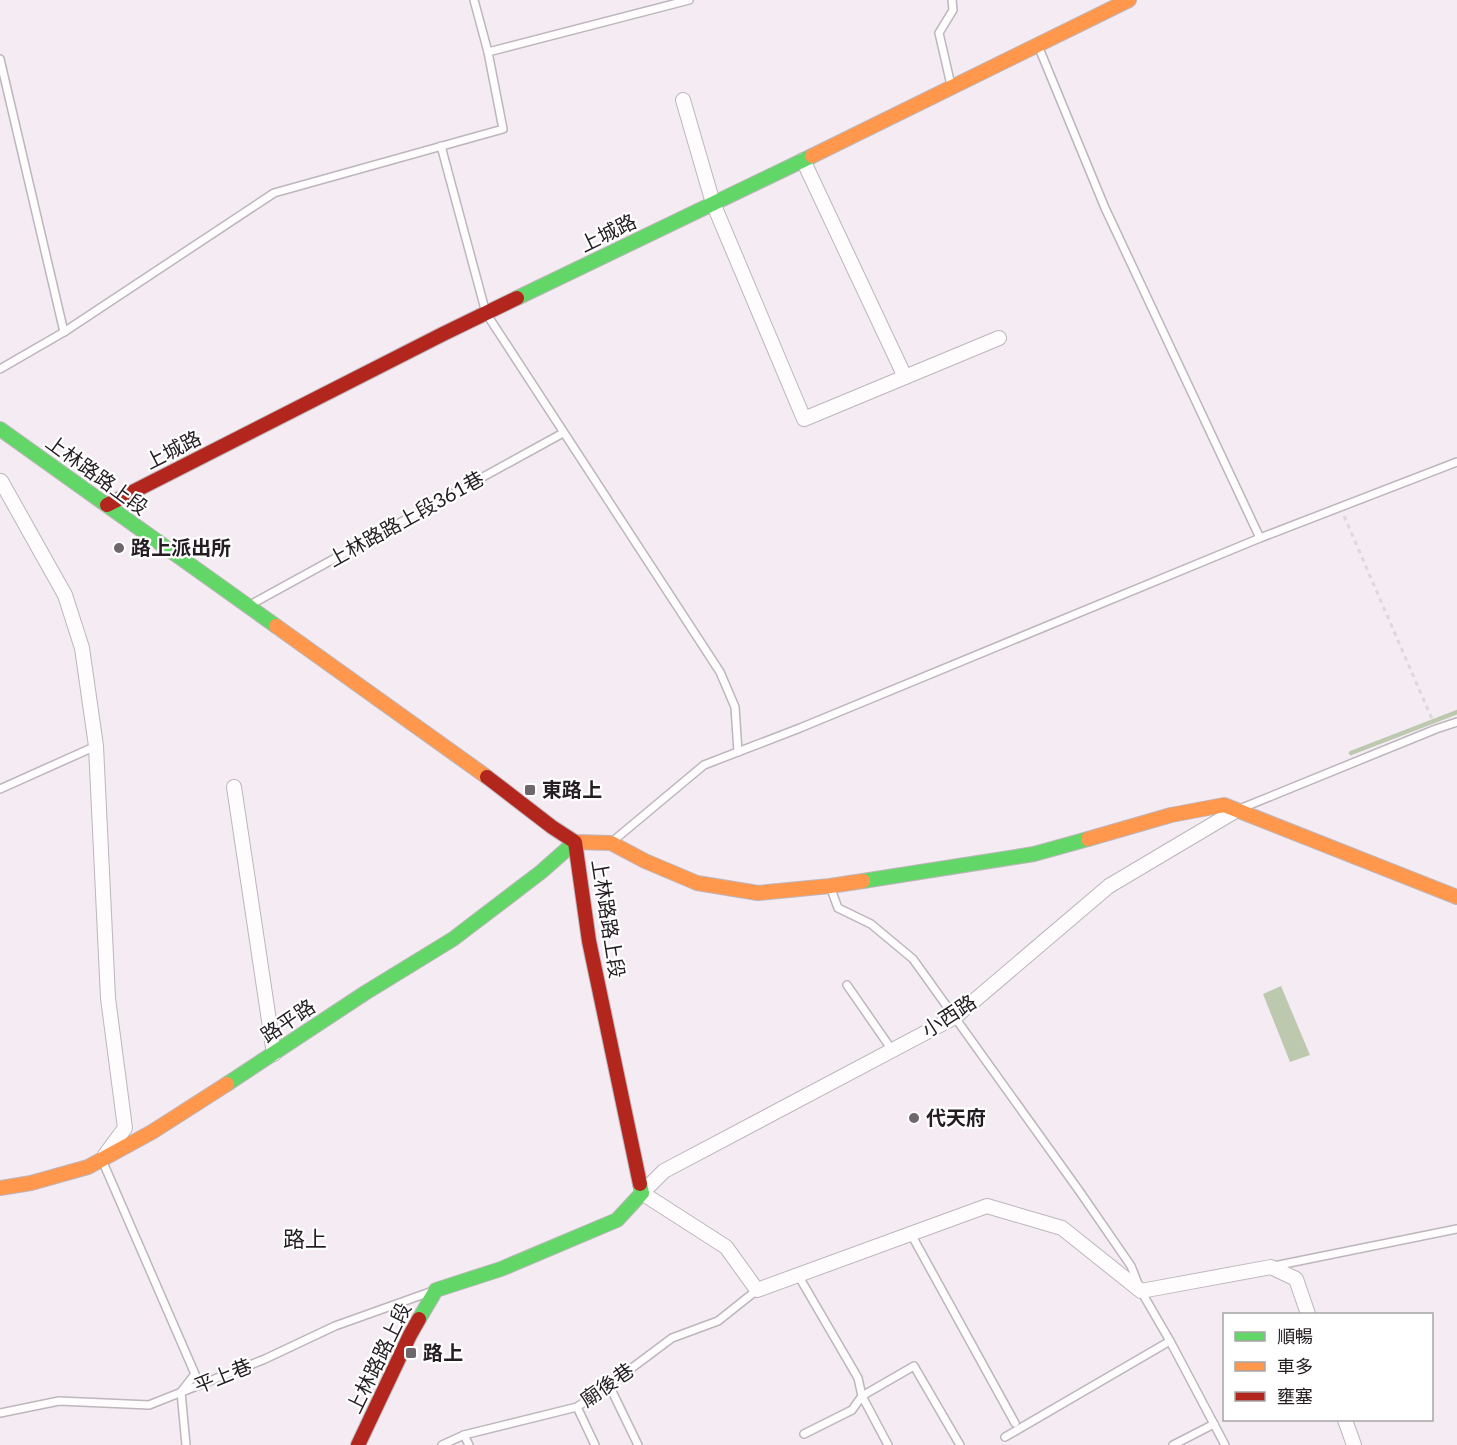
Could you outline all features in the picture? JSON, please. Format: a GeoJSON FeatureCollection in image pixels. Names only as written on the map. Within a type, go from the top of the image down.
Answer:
{"type":"FeatureCollection","features":[{"type":"Feature","properties":{"kind":"street","name":"上城路"},"geometry":{"type":"LineString","coordinates":[[106,505],[486,313],[1129,0]]}},
{"type":"Feature","properties":{"kind":"street"},"geometry":{"type":"LineString","coordinates":[[683,100],[713,203],[804,420],[999,338]]}},
{"type":"Feature","properties":{"kind":"street"},"geometry":{"type":"LineString","coordinates":[[803,160],[905,377]]}},
{"type":"Feature","properties":{"kind":"street","name":"上林路路上段"},"geometry":{"type":"LineString","coordinates":[[0,429],[575,842],[590,941],[642,1193],[617,1220],[501,1269],[436,1290],[410,1335],[358,1445]]}},
{"type":"Feature","properties":{"kind":"street"},"geometry":{"type":"LineString","coordinates":[[1,482],[65,595],[81,648],[96,746],[108,998],[125,1128],[102,1159]]}},
{"type":"Feature","properties":{"kind":"street"},"geometry":{"type":"LineString","coordinates":[[234,787],[274,1054]]}},
{"type":"Feature","properties":{"kind":"street"},"geometry":{"type":"LineString","coordinates":[[575,842],[611,843],[645,861],[697,883],[758,893],[830,886],[1034,854],[1171,814],[1224,805],[1457,897]]}},
{"type":"Feature","properties":{"kind":"street","name":"小西路"},"geometry":{"type":"LineString","coordinates":[[642,1193],[664,1171],[955,1017],[1109,886],[1237,810]]}},
{"type":"Feature","properties":{"kind":"street","name":"路平路"},"geometry":{"type":"LineString","coordinates":[[0,1188],[31,1183],[88,1167],[152,1132],[365,993],[453,939],[542,872],[575,842]]}},
{"type":"Feature","properties":{"kind":"street"},"geometry":{"type":"LineString","coordinates":[[642,1193],[726,1247],[757,1290],[987,1206],[1062,1228],[1141,1291],[1271,1267],[1296,1279],[1308,1313]]}},
{"type":"Feature","properties":{"kind":"street"},"geometry":{"type":"LineString","coordinates":[[1346,1421],[1354,1445]]}},
{"type":"Feature","properties":{"kind":"lane"},"geometry":{"type":"LineString","coordinates":[[0,369],[64,332],[274,193],[503,129],[488,52],[474,0]]}},
{"type":"Feature","properties":{"kind":"lane"},"geometry":{"type":"LineString","coordinates":[[488,52],[689,0]]}},
{"type":"Feature","properties":{"kind":"lane"},"geometry":{"type":"LineString","coordinates":[[951,88],[939,33],[953,10],[952,0]]}},
{"type":"Feature","properties":{"kind":"lane"},"geometry":{"type":"LineString","coordinates":[[1038,45],[1105,208],[1260,538]]}},
{"type":"Feature","properties":{"kind":"lane"},"geometry":{"type":"LineString","coordinates":[[0,59],[64,332]]}},
{"type":"Feature","properties":{"kind":"lane"},"geometry":{"type":"LineString","coordinates":[[441,146],[486,313],[720,672],[735,707],[738,752]]}},
{"type":"Feature","properties":{"kind":"lane","name":"上林路路上段361巷"},"geometry":{"type":"LineString","coordinates":[[248,606],[563,433]]}},
{"type":"Feature","properties":{"kind":"lane"},"geometry":{"type":"LineString","coordinates":[[611,843],[704,765],[800,728],[1260,538],[1457,462]]}},
{"type":"Feature","properties":{"kind":"lane"},"geometry":{"type":"LineString","coordinates":[[1237,810],[1457,722]]}},
{"type":"Feature","properties":{"kind":"lane"},"geometry":{"type":"LineString","coordinates":[[0,789],[96,746]]}},
{"type":"Feature","properties":{"kind":"lane"},"geometry":{"type":"LineString","coordinates":[[830,886],[838,908],[871,924],[913,959],[1080,1192],[1131,1266],[1141,1291],[1225,1445]]}},
{"type":"Feature","properties":{"kind":"lane"},"geometry":{"type":"LineString","coordinates":[[848,985],[892,1050]]}},
{"type":"Feature","properties":{"kind":"lane"},"geometry":{"type":"LineString","coordinates":[[102,1159],[195,1374],[181,1392],[186,1445]]}},
{"type":"Feature","properties":{"kind":"lane"},"geometry":{"type":"LineString","coordinates":[[1271,1267],[1457,1229]]}},
{"type":"Feature","properties":{"kind":"lane"},"geometry":{"type":"LineString","coordinates":[[911,1234],[1016,1423]]}},
{"type":"Feature","properties":{"kind":"lane"},"geometry":{"type":"LineString","coordinates":[[798,1275],[858,1378],[862,1396],[888,1445]]}},
{"type":"Feature","properties":{"kind":"lane","name":"平上巷"},"geometry":{"type":"LineString","coordinates":[[0,1413],[59,1401],[149,1405],[265,1359],[335,1326],[436,1290]]}},
{"type":"Feature","properties":{"kind":"lane","name":"廟後巷"},"geometry":{"type":"LineString","coordinates":[[442,1445],[464,1435],[577,1407],[672,1338],[718,1321],[757,1290]]}},
{"type":"Feature","properties":{"kind":"lane"},"geometry":{"type":"LineString","coordinates":[[1005,1437],[1170,1341]]}},
{"type":"Feature","properties":{"kind":"lane"},"geometry":{"type":"LineString","coordinates":[[804,1434],[852,1410],[862,1396],[914,1366],[960,1445]]}},
{"type":"Feature","properties":{"kind":"lane"},"geometry":{"type":"LineString","coordinates":[[609,1385],[638,1445]]}},
{"type":"Feature","properties":{"kind":"lane"},"geometry":{"type":"LineString","coordinates":[[577,1407],[595,1445]]}},
{"type":"Feature","properties":{"kind":"lane"},"geometry":{"type":"LineString","coordinates":[[1173,1445],[1214,1424]]}},
{"type":"Feature","properties":{"kind":"lane"},"geometry":{"type":"LineString","coordinates":[[464,1435],[469,1445]]}},
{"type":"Feature","properties":{"kind":"path"},"geometry":{"type":"LineString","coordinates":[[1340,507],[1436,729]]}},
{"type":"Feature","properties":{"kind":"shaded area"},"geometry":{"type":"Polygon","coordinates":[[[1281,986],[1310,1055],[1290,1062],[1263,994],[1281,986]]]}},
{"type":"Feature","properties":{"kind":"waterway"},"geometry":{"type":"LineString","coordinates":[[1351,753],[1457,712]]}},
{"type":"Feature","properties":{"kind":"traffic: fast"},"geometry":{"type":"LineString","coordinates":[[517,298],[812,156]]}},
{"type":"Feature","properties":{"kind":"traffic: fast"},"geometry":{"type":"LineString","coordinates":[[0,429],[276,626]]}},
{"type":"Feature","properties":{"kind":"traffic: fast"},"geometry":{"type":"LineString","coordinates":[[863,881],[1034,854],[1088,839]]}},
{"type":"Feature","properties":{"kind":"traffic: fast"},"geometry":{"type":"LineString","coordinates":[[227,1084],[365,993],[453,939],[541,872],[575,842]]}},
{"type":"Feature","properties":{"kind":"traffic: fast"},"geometry":{"type":"LineString","coordinates":[[419,1319],[436,1290],[501,1269],[617,1220],[642,1193],[640,1184]]}},
{"type":"Feature","properties":{"kind":"traffic: slow"},"geometry":{"type":"LineString","coordinates":[[812,156],[1129,0]]}},
{"type":"Feature","properties":{"kind":"traffic: slow"},"geometry":{"type":"LineString","coordinates":[[276,626],[487,777]]}},
{"type":"Feature","properties":{"kind":"traffic: slow"},"geometry":{"type":"LineString","coordinates":[[1088,839],[1171,815],[1224,805],[1457,897]]}},
{"type":"Feature","properties":{"kind":"traffic: slow"},"geometry":{"type":"LineString","coordinates":[[575,842],[611,843],[645,861],[697,883],[758,893],[863,881]]}},
{"type":"Feature","properties":{"kind":"traffic: slow"},"geometry":{"type":"LineString","coordinates":[[0,1188],[31,1183],[88,1167],[152,1132],[227,1084]]}},
{"type":"Feature","properties":{"kind":"traffic: jam"},"geometry":{"type":"LineString","coordinates":[[107,505],[517,298]]}},
{"type":"Feature","properties":{"kind":"traffic: jam"},"geometry":{"type":"LineString","coordinates":[[487,777],[575,842],[589,941],[640,1184]]}},
{"type":"Feature","properties":{"kind":"traffic: jam"},"geometry":{"type":"LineString","coordinates":[[358,1445],[419,1319]]}},
{"type":"Feature","properties":{"kind":"place","name":"路上派出所"},"geometry":{"type":"Point","coordinates":[119,548]}},
{"type":"Feature","properties":{"kind":"place","name":"東路上"},"geometry":{"type":"Point","coordinates":[530,790]}},
{"type":"Feature","properties":{"kind":"place","name":"代天府"},"geometry":{"type":"Point","coordinates":[914,1118]}},
{"type":"Feature","properties":{"kind":"place","name":"路上"},"geometry":{"type":"Point","coordinates":[411,1353]}},
{"type":"Feature","properties":{"kind":"district","name":"路上"},"geometry":{"type":"Point","coordinates":[305,1239]}}]}
